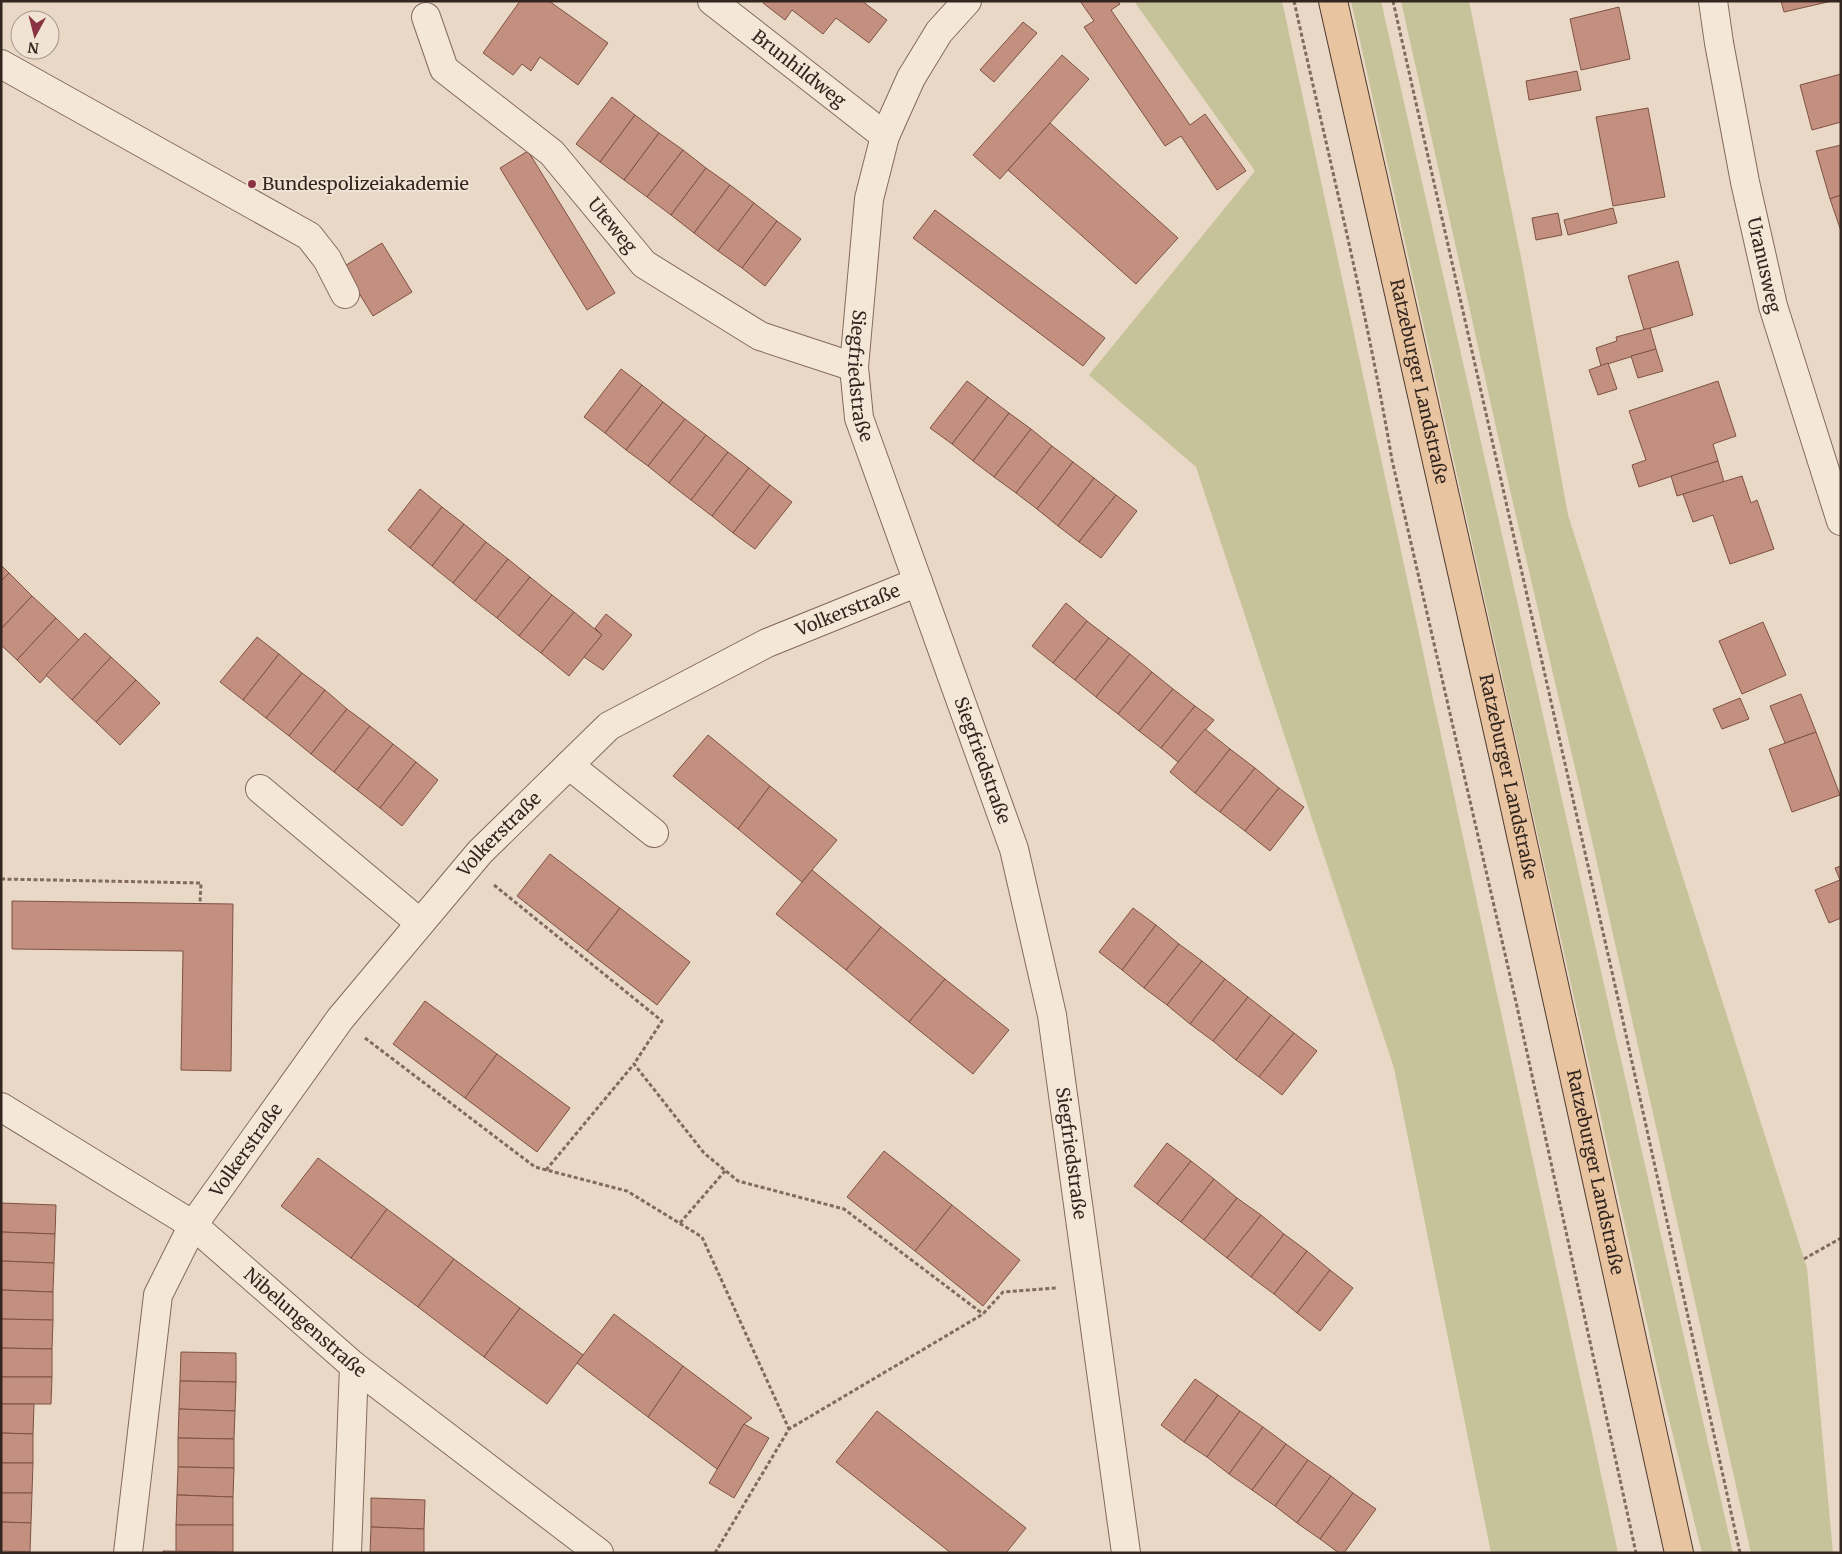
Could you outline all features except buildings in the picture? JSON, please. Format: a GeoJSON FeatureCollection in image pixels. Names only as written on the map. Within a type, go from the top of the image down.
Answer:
{"type":"FeatureCollection","features":[{"type":"Feature","properties":{"kind":"main road","name":"Ratzeburger Landstraße"},"geometry":{"type":"LineString","coordinates":[[1334,1],[1505,762],[1679,1553]]}},
{"type":"Feature","properties":{"kind":"street","name":"Brunhildweg"},"geometry":{"type":"LineString","coordinates":[[712,1],[885,136]]}},
{"type":"Feature","properties":{"kind":"street","name":"Siegfriedstraße"},"geometry":{"type":"LineString","coordinates":[[967,1],[939,32],[911,78],[885,136],[869,199],[854,368],[859,418],[1014,849],[1052,1015],[1126,1553]]}},
{"type":"Feature","properties":{"kind":"street","name":"Uranusweg"},"geometry":{"type":"LineString","coordinates":[[1713,1],[1744,182],[1773,306],[1841,521]]}},
{"type":"Feature","properties":{"kind":"street","name":"Uteweg"},"geometry":{"type":"LineString","coordinates":[[426,17],[444,69],[552,153],[644,264],[760,336],[854,368]]}},
{"type":"Feature","properties":{"kind":"street"},"geometry":{"type":"LineString","coordinates":[[1,64],[309,236],[327,259],[345,294]]}},
{"type":"Feature","properties":{"kind":"street","name":"Volkerstraße"},"geometry":{"type":"LineString","coordinates":[[128,1553],[158,1294],[193,1225],[340,1019],[480,852],[609,726],[758,648],[918,582]]}},
{"type":"Feature","properties":{"kind":"street"},"geometry":{"type":"LineString","coordinates":[[569,766],[654,833]]}},
{"type":"Feature","properties":{"kind":"street"},"geometry":{"type":"LineString","coordinates":[[260,789],[420,924]]}},
{"type":"Feature","properties":{"kind":"street","name":"Nibelungenstraße"},"geometry":{"type":"LineString","coordinates":[[1,1107],[193,1225],[354,1366],[599,1553]]}},
{"type":"Feature","properties":{"kind":"street"},"geometry":{"type":"LineString","coordinates":[[347,1553],[354,1366]]}},
{"type":"Feature","properties":{"kind":"path"},"geometry":{"type":"LineString","coordinates":[[1294,1],[1354,265],[1392,460],[1516,1002],[1636,1553]]}},
{"type":"Feature","properties":{"kind":"path"},"geometry":{"type":"LineString","coordinates":[[1393,1],[1619,1002],[1740,1553]]}},
{"type":"Feature","properties":{"kind":"path"},"geometry":{"type":"LineString","coordinates":[[469,865],[662,1021],[634,1064],[546,1170]]}},
{"type":"Feature","properties":{"kind":"path"},"geometry":{"type":"LineString","coordinates":[[1,879],[201,883],[200,903]]}},
{"type":"Feature","properties":{"kind":"path"},"geometry":{"type":"LineString","coordinates":[[340,1019],[535,1167],[627,1191],[702,1237],[789,1429]]}},
{"type":"Feature","properties":{"kind":"path"},"geometry":{"type":"LineString","coordinates":[[634,1064],[704,1153],[738,1181],[844,1209],[982,1314]]}},
{"type":"Feature","properties":{"kind":"path"},"geometry":{"type":"LineString","coordinates":[[680,1223],[725,1171]]}},
{"type":"Feature","properties":{"kind":"path"},"geometry":{"type":"LineString","coordinates":[[1804,1258],[1841,1238]]}},
{"type":"Feature","properties":{"kind":"path"},"geometry":{"type":"LineString","coordinates":[[715,1553],[789,1429],[982,1314],[1004,1292],[1089,1285]]}},
{"type":"Feature","properties":{"kind":"shaded area"},"geometry":{"type":"Polygon","coordinates":[[[1134,1],[1282,1],[1618,1553],[1491,1553],[1394,1068],[1196,467],[1089,375],[1255,171],[1134,1]]]}},
{"type":"Feature","properties":{"kind":"shaded area"},"geometry":{"type":"Polygon","coordinates":[[[1351,1],[1381,1],[1733,1553],[1702,1553],[1663,1395],[1351,1]]]}},
{"type":"Feature","properties":{"kind":"shaded area"},"geometry":{"type":"Polygon","coordinates":[[[1401,1],[1469,1],[1522,262],[1568,515],[1807,1268],[1833,1553],[1751,1553],[1594,849],[1510,490],[1401,1]]]}},
{"type":"Feature","properties":{"kind":"place","name":"Bundespolizeiakademie"},"geometry":{"type":"Point","coordinates":[252,184]}}]}
